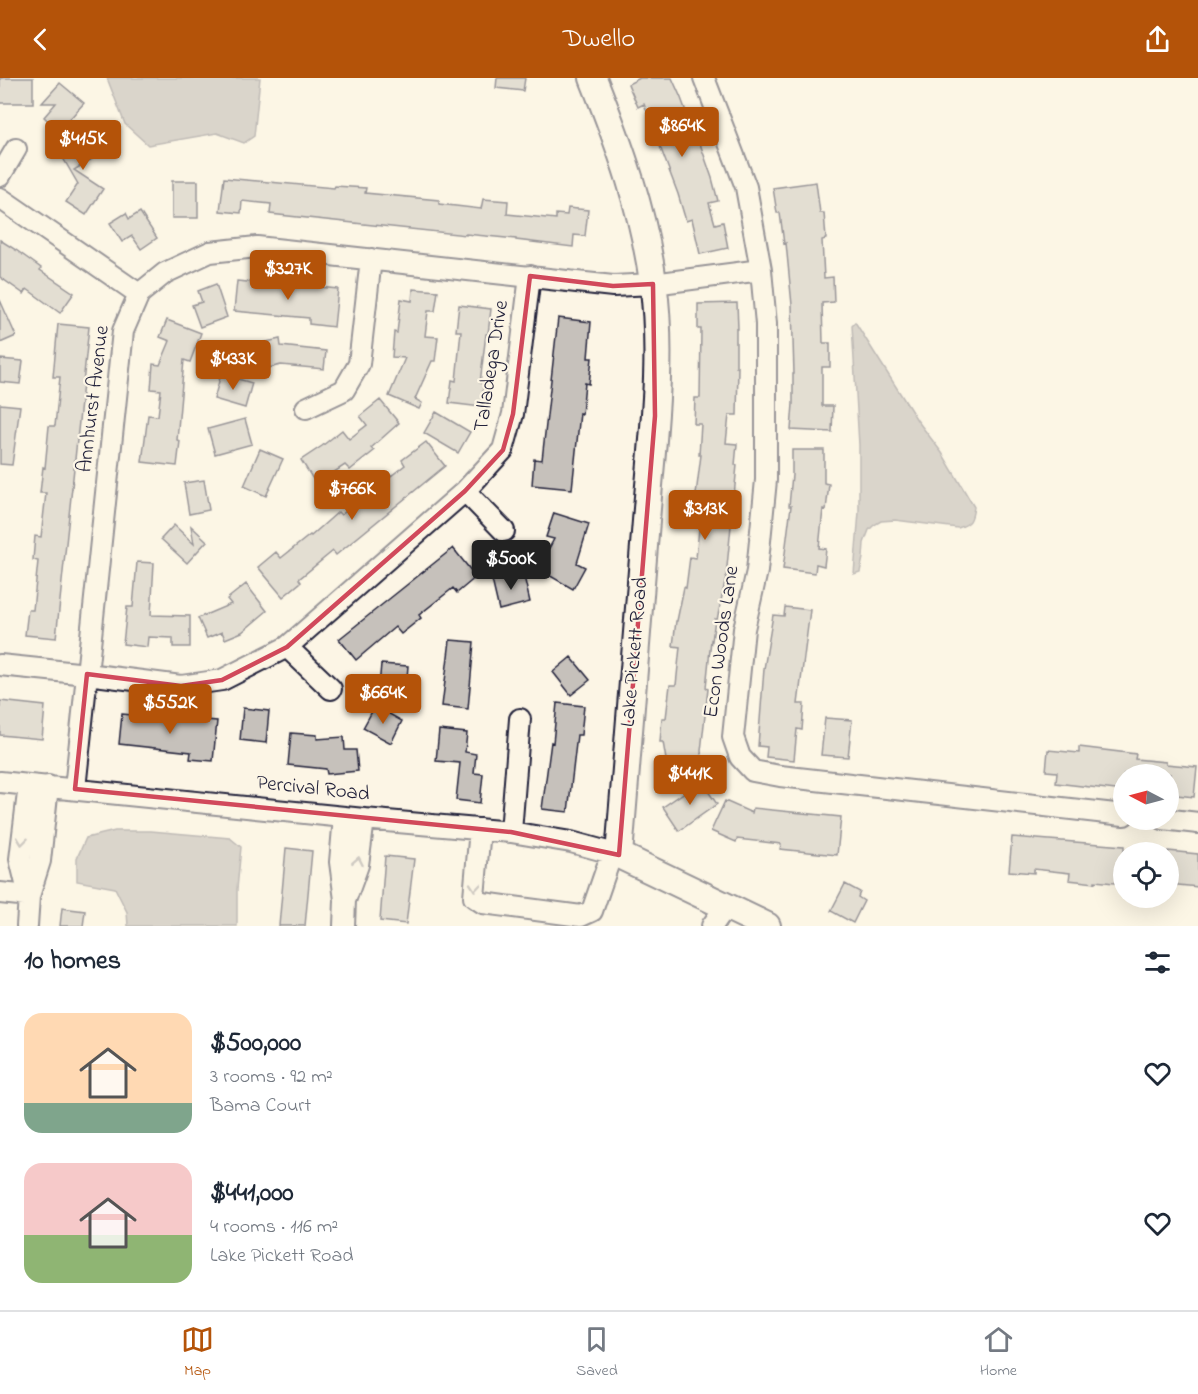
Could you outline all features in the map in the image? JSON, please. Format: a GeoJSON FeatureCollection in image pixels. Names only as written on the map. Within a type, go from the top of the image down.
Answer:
{"type":"FeatureCollection","features":[{"type":"Feature","properties":{"kind":"main road","name":"Lake Pickett Road"},"geometry":{"type":"LineString","coordinates":[[593,78],[612,125],[646,238],[653,284],[657,350],[655,416],[616,854]]}},
{"type":"Feature","properties":{"kind":"main road"},"geometry":{"type":"LineString","coordinates":[[616,854],[719,916],[767,926]]}},
{"type":"Feature","properties":{"kind":"street","name":"Econ Woods Lane"},"geometry":{"type":"LineString","coordinates":[[705,78],[746,187],[761,270],[766,324],[766,480],[757,571],[744,629],[733,737],[740,757],[753,771],[780,776],[1113,814]]}},
{"type":"Feature","properties":{"kind":"street"},"geometry":{"type":"LineString","coordinates":[[0,176],[16,149]]}},
{"type":"Feature","properties":{"kind":"street"},"geometry":{"type":"LineString","coordinates":[[0,198],[139,294]]}},
{"type":"Feature","properties":{"kind":"street","name":"Annhurst Avenue"},"geometry":{"type":"LineString","coordinates":[[75,789],[123,331],[139,294],[165,273],[210,252],[257,247],[613,286],[653,284],[761,270]]}},
{"type":"Feature","properties":{"kind":"street"},"geometry":{"type":"LineString","coordinates":[[306,408],[344,390],[360,364],[370,259]]}},
{"type":"Feature","properties":{"kind":"street","name":"Talladega Drive"},"geometry":{"type":"LineString","coordinates":[[0,666],[181,686],[222,680],[287,647],[465,491],[503,450],[513,414],[530,276]]}},
{"type":"Feature","properties":{"kind":"street"},"geometry":{"type":"LineString","coordinates":[[465,491],[504,531]]}},
{"type":"Feature","properties":{"kind":"street"},"geometry":{"type":"LineString","coordinates":[[287,647],[331,689]]}},
{"type":"Feature","properties":{"kind":"street"},"geometry":{"type":"LineString","coordinates":[[511,832],[520,719]]}},
{"type":"Feature","properties":{"kind":"street","name":"Percival Road"},"geometry":{"type":"LineString","coordinates":[[0,782],[511,832],[571,842],[616,854]]}},
{"type":"Feature","properties":{"kind":"street"},"geometry":{"type":"LineString","coordinates":[[27,926],[29,896],[20,859],[38,785]]}},
{"type":"Feature","properties":{"kind":"street"},"geometry":{"type":"LineString","coordinates":[[344,817],[340,862],[345,900],[344,926]]}},
{"type":"Feature","properties":{"kind":"street"},"geometry":{"type":"LineString","coordinates":[[345,900],[358,865],[364,819]]}},
{"type":"Feature","properties":{"kind":"street"},"geometry":{"type":"LineString","coordinates":[[1179,821],[1198,823]]}},
{"type":"Feature","properties":{"kind":"street"},"geometry":{"type":"LineString","coordinates":[[480,829],[474,897],[483,903],[581,916],[592,911],[616,854]]}},
{"type":"Feature","properties":{"kind":"street"},"geometry":{"type":"LineString","coordinates":[[0,893],[29,896]]}},
{"type":"Feature","properties":{"kind":"highlighted area"},"geometry":{"type":"Polygon","coordinates":[[[530,276],[613,286],[653,284],[655,416],[619,855],[511,832],[75,789],[87,674],[181,686],[222,680],[287,647],[465,491],[503,450],[513,414],[530,276]]]}},
{"type":"Feature","properties":{"kind":"shaded area"},"geometry":{"type":"Polygon","coordinates":[[[107,78],[260,78],[254,136],[244,143],[217,133],[148,145],[125,124],[107,78]]]}},
{"type":"Feature","properties":{"kind":"shaded area"},"geometry":{"type":"Polygon","coordinates":[[[855,322],[917,420],[942,453],[974,507],[970,521],[958,528],[895,520],[881,521],[869,530],[864,543],[860,572],[854,574],[859,512],[859,445],[852,325],[855,322]]]}},
{"type":"Feature","properties":{"kind":"shaded area"},"geometry":{"type":"Polygon","coordinates":[[[115,831],[151,831],[230,838],[241,847],[237,889],[237,926],[128,926],[127,912],[115,888],[77,881],[77,858],[86,838],[115,831]]]}},
{"type":"Feature","properties":{"kind":"building"},"geometry":{"type":"Polygon","coordinates":[[[0,78],[33,78],[33,103],[0,103],[0,78]]]}},
{"type":"Feature","properties":{"kind":"building"},"geometry":{"type":"Polygon","coordinates":[[[497,78],[525,78],[523,91],[496,88],[497,78]]]}},
{"type":"Feature","properties":{"kind":"building"},"geometry":{"type":"Polygon","coordinates":[[[640,78],[672,78],[695,136],[697,135],[712,178],[718,201],[709,203],[715,224],[723,222],[728,248],[700,254],[692,219],[686,221],[644,104],[638,107],[628,84],[640,78]]]}},
{"type":"Feature","properties":{"kind":"building"},"geometry":{"type":"Polygon","coordinates":[[[60,83],[84,103],[59,131],[44,117],[56,103],[42,103],[60,83]]]}},
{"type":"Feature","properties":{"kind":"building"},"geometry":{"type":"Polygon","coordinates":[[[92,131],[105,151],[74,170],[103,189],[86,215],[66,202],[78,184],[59,151],[92,131]]]}},
{"type":"Feature","properties":{"kind":"building"},"geometry":{"type":"Polygon","coordinates":[[[224,178],[334,188],[335,186],[366,188],[365,193],[439,200],[439,204],[481,209],[483,199],[508,201],[507,214],[556,219],[556,214],[567,215],[568,208],[588,210],[585,236],[574,235],[573,247],[270,214],[271,204],[242,201],[241,213],[220,211],[224,178]]]}},
{"type":"Feature","properties":{"kind":"building"},"geometry":{"type":"Polygon","coordinates":[[[172,181],[198,181],[198,218],[172,218],[172,181]]]}},
{"type":"Feature","properties":{"kind":"building"},"geometry":{"type":"Polygon","coordinates":[[[816,182],[820,213],[824,213],[826,239],[822,240],[824,278],[833,277],[834,302],[822,303],[823,343],[830,343],[830,367],[822,367],[822,406],[833,406],[832,432],[791,430],[794,374],[792,305],[786,243],[784,244],[780,213],[777,213],[773,188],[816,182]]]}},
{"type":"Feature","properties":{"kind":"building"},"geometry":{"type":"Polygon","coordinates":[[[140,212],[157,238],[141,249],[132,236],[122,242],[110,223],[126,213],[129,219],[140,212]]]}},
{"type":"Feature","properties":{"kind":"building"},"geometry":{"type":"Polygon","coordinates":[[[0,240],[74,293],[60,313],[27,289],[24,294],[0,277],[0,240]]]}},
{"type":"Feature","properties":{"kind":"building"},"geometry":{"type":"Polygon","coordinates":[[[237,281],[338,289],[334,327],[309,324],[309,318],[234,311],[237,281]]]}},
{"type":"Feature","properties":{"kind":"building"},"geometry":{"type":"Polygon","coordinates":[[[216,284],[227,317],[200,327],[192,305],[202,302],[198,291],[216,284]]]}},
{"type":"Feature","properties":{"kind":"building"},"geometry":{"type":"Polygon","coordinates":[[[413,289],[438,291],[435,311],[428,311],[425,336],[438,337],[435,361],[432,361],[415,399],[422,403],[419,409],[389,396],[405,358],[392,357],[394,332],[397,333],[401,299],[412,301],[413,289]]]}},
{"type":"Feature","properties":{"kind":"building"},"geometry":{"type":"Polygon","coordinates":[[[0,300],[16,336],[0,343],[0,300]]]}},
{"type":"Feature","properties":{"kind":"building"},"geometry":{"type":"Polygon","coordinates":[[[737,303],[737,415],[729,415],[726,443],[737,444],[735,465],[737,465],[726,577],[711,640],[701,751],[703,763],[690,765],[699,778],[670,783],[663,742],[660,742],[662,718],[666,718],[670,685],[676,685],[680,647],[673,646],[676,621],[684,587],[686,588],[690,557],[696,558],[700,519],[693,518],[701,455],[699,455],[701,424],[694,424],[695,398],[700,398],[701,329],[698,329],[698,304],[737,303]]]}},
{"type":"Feature","properties":{"kind":"building"},"geometry":{"type":"Polygon","coordinates":[[[459,305],[491,309],[480,383],[484,384],[481,407],[449,403],[452,380],[456,381],[461,331],[456,331],[459,305]]]}},
{"type":"Feature","properties":{"kind":"building"},"geometry":{"type":"Polygon","coordinates":[[[558,318],[591,322],[588,358],[592,358],[589,384],[585,383],[582,414],[580,413],[572,489],[532,485],[534,459],[542,460],[558,318]]]}},
{"type":"Feature","properties":{"kind":"building"},"geometry":{"type":"Polygon","coordinates":[[[167,320],[201,333],[190,362],[184,360],[177,466],[142,462],[148,415],[158,416],[161,390],[151,389],[153,364],[160,365],[170,341],[160,337],[167,320]]]}},
{"type":"Feature","properties":{"kind":"building"},"geometry":{"type":"Polygon","coordinates":[[[58,324],[89,327],[56,638],[25,635],[28,610],[33,610],[38,561],[33,560],[35,536],[41,537],[46,493],[40,493],[43,467],[45,468],[49,426],[55,426],[60,377],[53,377],[58,324]]]}},
{"type":"Feature","properties":{"kind":"building"},"geometry":{"type":"Polygon","coordinates":[[[280,339],[281,346],[326,351],[324,369],[281,365],[251,372],[246,353],[258,350],[257,344],[280,339]]]}},
{"type":"Feature","properties":{"kind":"building"},"geometry":{"type":"Polygon","coordinates":[[[0,359],[23,361],[20,384],[0,382],[0,359]]]}},
{"type":"Feature","properties":{"kind":"building"},"geometry":{"type":"Polygon","coordinates":[[[221,374],[252,383],[245,408],[214,399],[221,374]]]}},
{"type":"Feature","properties":{"kind":"building"},"geometry":{"type":"Polygon","coordinates":[[[380,400],[399,423],[371,448],[374,451],[350,470],[345,465],[316,484],[301,460],[342,430],[349,439],[367,425],[360,416],[380,400]]]}},
{"type":"Feature","properties":{"kind":"building"},"geometry":{"type":"Polygon","coordinates":[[[0,404],[20,406],[12,465],[0,464],[0,404]]]}},
{"type":"Feature","properties":{"kind":"building"},"geometry":{"type":"Polygon","coordinates":[[[436,412],[470,432],[458,453],[424,433],[436,412]]]}},
{"type":"Feature","properties":{"kind":"building"},"geometry":{"type":"Polygon","coordinates":[[[245,419],[252,444],[215,454],[208,429],[245,419]]]}},
{"type":"Feature","properties":{"kind":"building"},"geometry":{"type":"Polygon","coordinates":[[[426,442],[445,466],[336,555],[333,551],[299,579],[301,582],[283,597],[258,567],[276,552],[281,558],[338,512],[341,515],[405,465],[402,460],[426,442]]]}},
{"type":"Feature","properties":{"kind":"building"},"geometry":{"type":"Polygon","coordinates":[[[260,449],[283,459],[266,496],[244,486],[260,449]]]}},
{"type":"Feature","properties":{"kind":"building"},"geometry":{"type":"Polygon","coordinates":[[[792,450],[824,450],[824,483],[829,484],[826,510],[823,509],[819,548],[826,549],[824,566],[816,564],[815,573],[783,569],[791,506],[789,506],[792,450]]]}},
{"type":"Feature","properties":{"kind":"building"},"geometry":{"type":"Polygon","coordinates":[[[204,480],[209,510],[189,514],[184,483],[204,480]]]}},
{"type":"Feature","properties":{"kind":"building"},"geometry":{"type":"Polygon","coordinates":[[[554,513],[589,524],[577,563],[585,567],[573,589],[538,569],[554,539],[546,537],[554,513]]]}},
{"type":"Feature","properties":{"kind":"building"},"geometry":{"type":"Polygon","coordinates":[[[174,525],[194,544],[191,526],[207,541],[187,563],[161,539],[174,525]]]}},
{"type":"Feature","properties":{"kind":"building"},"geometry":{"type":"Polygon","coordinates":[[[453,548],[476,577],[457,593],[453,588],[419,615],[421,618],[401,634],[395,627],[356,660],[339,639],[453,548]]]}},
{"type":"Feature","properties":{"kind":"building"},"geometry":{"type":"Polygon","coordinates":[[[137,562],[154,563],[151,615],[190,616],[190,647],[173,647],[173,638],[148,637],[147,647],[123,644],[127,607],[133,607],[137,562]]]}},
{"type":"Feature","properties":{"kind":"building"},"geometry":{"type":"Polygon","coordinates":[[[523,572],[530,602],[499,610],[492,580],[523,572]]]}},
{"type":"Feature","properties":{"kind":"building"},"geometry":{"type":"Polygon","coordinates":[[[246,584],[267,611],[242,632],[225,639],[222,632],[207,638],[198,618],[231,604],[227,599],[246,584]]]}},
{"type":"Feature","properties":{"kind":"building"},"geometry":{"type":"Polygon","coordinates":[[[785,607],[810,610],[798,704],[804,704],[802,730],[797,729],[794,760],[766,757],[767,747],[758,746],[764,669],[773,615],[784,616],[785,607]]]}},
{"type":"Feature","properties":{"kind":"building"},"geometry":{"type":"Polygon","coordinates":[[[450,640],[474,642],[468,709],[442,706],[450,640]]]}},
{"type":"Feature","properties":{"kind":"building"},"geometry":{"type":"Polygon","coordinates":[[[571,657],[590,680],[571,695],[553,672],[571,657]]]}},
{"type":"Feature","properties":{"kind":"building"},"geometry":{"type":"Polygon","coordinates":[[[381,664],[408,666],[405,701],[378,698],[381,664]]]}},
{"type":"Feature","properties":{"kind":"building"},"geometry":{"type":"Polygon","coordinates":[[[0,701],[45,706],[42,739],[0,735],[0,701]]]}},
{"type":"Feature","properties":{"kind":"building"},"geometry":{"type":"Polygon","coordinates":[[[557,703],[584,706],[581,735],[577,735],[568,812],[542,809],[557,703]]]}},
{"type":"Feature","properties":{"kind":"building"},"geometry":{"type":"Polygon","coordinates":[[[375,706],[402,721],[391,743],[363,728],[375,706]]]}},
{"type":"Feature","properties":{"kind":"building"},"geometry":{"type":"Polygon","coordinates":[[[243,708],[269,711],[266,743],[240,740],[243,708]]]}},
{"type":"Feature","properties":{"kind":"building"},"geometry":{"type":"Polygon","coordinates":[[[122,714],[217,721],[213,761],[190,759],[191,752],[119,744],[122,714]]]}},
{"type":"Feature","properties":{"kind":"building"},"geometry":{"type":"Polygon","coordinates":[[[825,718],[852,720],[848,757],[821,755],[825,718]]]}},
{"type":"Feature","properties":{"kind":"building"},"geometry":{"type":"Polygon","coordinates":[[[439,730],[467,733],[465,752],[476,754],[474,773],[483,774],[480,803],[456,800],[460,763],[436,761],[439,730]]]}},
{"type":"Feature","properties":{"kind":"building"},"geometry":{"type":"Polygon","coordinates":[[[291,733],[317,735],[317,739],[344,737],[345,750],[356,750],[358,771],[327,774],[326,769],[288,765],[291,733]]]}},
{"type":"Feature","properties":{"kind":"building"},"geometry":{"type":"Polygon","coordinates":[[[1079,747],[1136,754],[1135,759],[1166,762],[1166,764],[1113,764],[1113,790],[1056,783],[1057,772],[1046,771],[1048,750],[1079,753],[1079,747]]]}},
{"type":"Feature","properties":{"kind":"building"},"geometry":{"type":"Polygon","coordinates":[[[1179,765],[1197,767],[1194,797],[1179,795],[1179,765]]]}},
{"type":"Feature","properties":{"kind":"building"},"geometry":{"type":"Polygon","coordinates":[[[701,781],[717,804],[679,831],[663,807],[701,781]]]}},
{"type":"Feature","properties":{"kind":"building"},"geometry":{"type":"Polygon","coordinates":[[[725,801],[752,813],[753,808],[841,817],[837,855],[780,849],[781,844],[737,839],[736,842],[711,831],[725,801]]]}},
{"type":"Feature","properties":{"kind":"building"},"geometry":{"type":"Polygon","coordinates":[[[1012,837],[1113,845],[1113,883],[1069,880],[1070,873],[1034,869],[1034,873],[1009,871],[1012,837]]]}},
{"type":"Feature","properties":{"kind":"building"},"geometry":{"type":"Polygon","coordinates":[[[286,848],[312,851],[305,926],[279,926],[286,848]]]}},
{"type":"Feature","properties":{"kind":"building"},"geometry":{"type":"Polygon","coordinates":[[[1179,852],[1198,854],[1198,887],[1179,885],[1179,852]]]}},
{"type":"Feature","properties":{"kind":"building"},"geometry":{"type":"Polygon","coordinates":[[[385,856],[414,859],[406,924],[380,921],[385,856]]]}},
{"type":"Feature","properties":{"kind":"building"},"geometry":{"type":"Polygon","coordinates":[[[845,884],[860,892],[858,897],[864,901],[853,923],[831,911],[845,884]]]}},
{"type":"Feature","properties":{"kind":"building"},"geometry":{"type":"Polygon","coordinates":[[[62,908],[85,911],[83,926],[60,926],[62,908]]]}}]}
